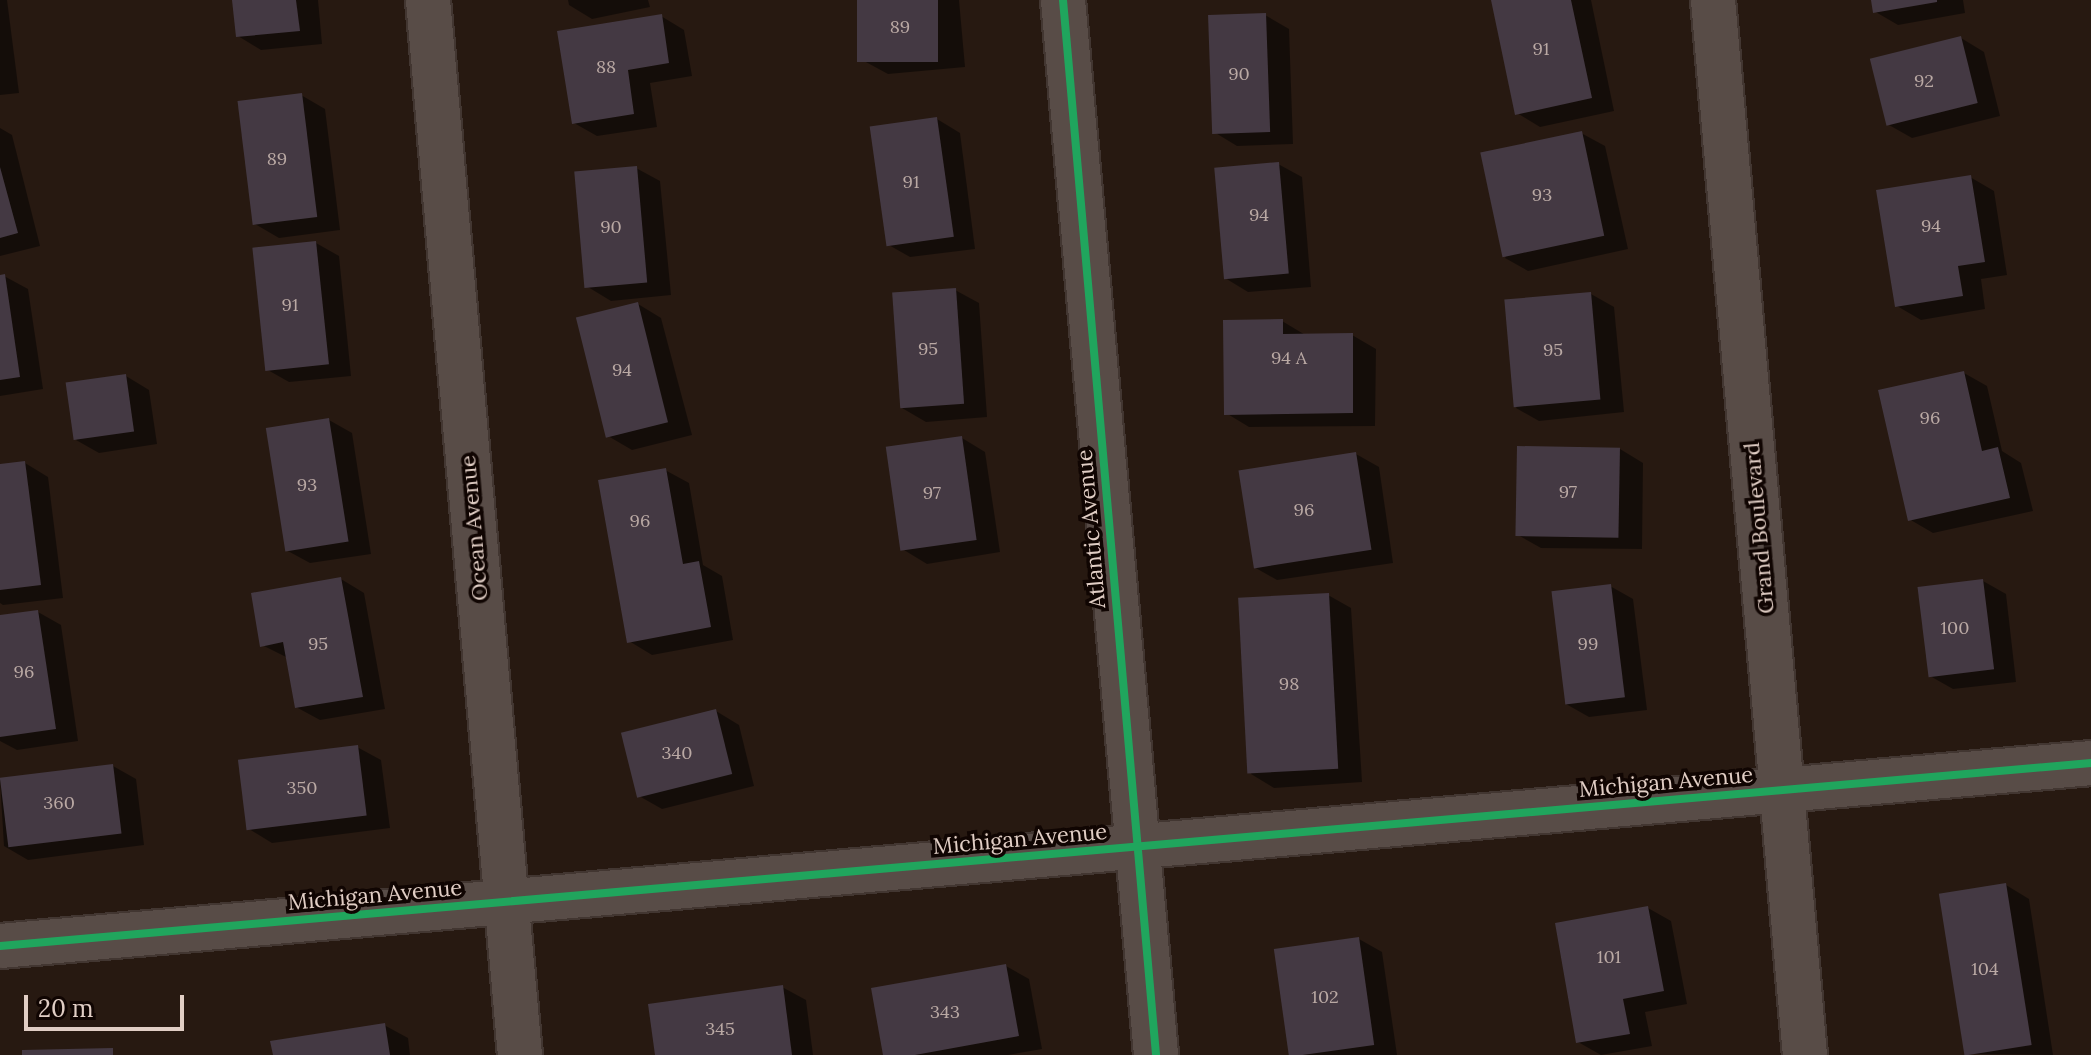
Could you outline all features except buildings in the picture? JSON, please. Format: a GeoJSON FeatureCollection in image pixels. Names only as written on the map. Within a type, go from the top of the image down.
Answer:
{"type":"FeatureCollection","features":[{"type":"Feature","properties":{"kind":"street","name":"Ocean Avenue"},"geometry":{"type":"LineString","coordinates":[[428,0],[520,1055]]}},
{"type":"Feature","properties":{"kind":"street","name":"Atlantic Avenue"},"geometry":{"type":"LineString","coordinates":[[1063,0],[1156,1055]]}},
{"type":"Feature","properties":{"kind":"street","name":"Grand Boulevard"},"geometry":{"type":"LineString","coordinates":[[1713,0],[1805,1055]]}},
{"type":"Feature","properties":{"kind":"street","name":"Michigan Avenue"},"geometry":{"type":"LineString","coordinates":[[0,946],[2091,763]]}},
{"type":"Feature","properties":{"kind":"cycle path"},"geometry":{"type":"LineString","coordinates":[[1063,0],[1156,1055]]}},
{"type":"Feature","properties":{"kind":"cycle path"},"geometry":{"type":"LineString","coordinates":[[0,946],[2091,763]]}}]}
